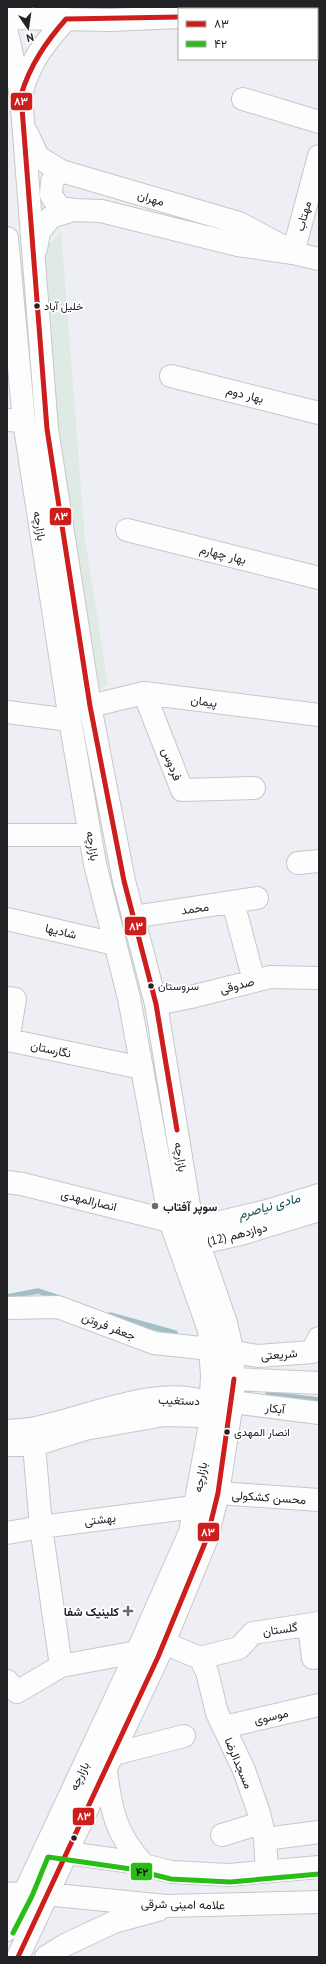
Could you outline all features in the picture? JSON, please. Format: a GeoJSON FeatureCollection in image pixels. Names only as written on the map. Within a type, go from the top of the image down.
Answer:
{"type":"FeatureCollection","features":[{"type":"Feature","properties":{"kind":"main road"},"geometry":{"type":"LineString","coordinates":[[7,18],[66,19],[170,14]]}},
{"type":"Feature","properties":{"kind":"main road"},"geometry":{"type":"LineString","coordinates":[[21,95],[25,77],[37,53],[66,19]]}},
{"type":"Feature","properties":{"kind":"main road","name":"بازارچه"},"geometry":{"type":"LineString","coordinates":[[7,33],[21,95],[47,429],[90,706],[120,859],[133,917],[156,1004],[192,1224],[226,1323],[221,1351],[222,1404],[218,1493],[207,1538],[164,1643],[110,1763],[18,1957]]}},
{"type":"Feature","properties":{"kind":"main road"},"geometry":{"type":"LineString","coordinates":[[243,98],[319,122]]}},
{"type":"Feature","properties":{"kind":"main road","name":"مهران"},"geometry":{"type":"LineString","coordinates":[[24,127],[38,157],[61,171],[239,223],[293,253]]}},
{"type":"Feature","properties":{"kind":"main road","name":"مهتاب"},"geometry":{"type":"LineString","coordinates":[[293,253],[319,156]]}},
{"type":"Feature","properties":{"kind":"main road"},"geometry":{"type":"LineString","coordinates":[[61,171],[52,181],[51,195],[59,206],[73,210]]}},
{"type":"Feature","properties":{"kind":"main road","name":"مهران"},"geometry":{"type":"LineString","coordinates":[[34,257],[39,232],[51,218],[73,210],[101,211],[238,245],[293,253],[319,260]]}},
{"type":"Feature","properties":{"kind":"main road","name":"بازارچه"},"geometry":{"type":"LineString","coordinates":[[7,238],[15,420],[95,864],[129,998],[170,1221],[209,1330],[234,1379],[209,1430],[190,1532],[137,1652],[44,1849],[16,1893],[7,1930]]}},
{"type":"Feature","properties":{"kind":"main road","name":"بهار دوم"},"geometry":{"type":"LineString","coordinates":[[171,376],[319,413]]}},
{"type":"Feature","properties":{"kind":"main road","name":"بهار چهارم"},"geometry":{"type":"LineString","coordinates":[[127,530],[319,578]]}},
{"type":"Feature","properties":{"kind":"main road","name":"پیمان"},"geometry":{"type":"LineString","coordinates":[[90,706],[144,693],[319,715]]}},
{"type":"Feature","properties":{"kind":"main road","name":"فردوس"},"geometry":{"type":"LineString","coordinates":[[144,693],[182,790],[254,788]]}},
{"type":"Feature","properties":{"kind":"main road"},"geometry":{"type":"LineString","coordinates":[[7,712],[70,720]]}},
{"type":"Feature","properties":{"kind":"main road"},"geometry":{"type":"LineString","coordinates":[[7,835],[90,830],[95,833],[105,830],[112,819]]}},
{"type":"Feature","properties":{"kind":"main road"},"geometry":{"type":"LineString","coordinates":[[95,864],[99,855],[106,851],[120,859]]}},
{"type":"Feature","properties":{"kind":"main road","name":"محمد"},"geometry":{"type":"LineString","coordinates":[[133,917],[258,898]]}},
{"type":"Feature","properties":{"kind":"main road"},"geometry":{"type":"LineString","coordinates":[[233,902],[254,981]]}},
{"type":"Feature","properties":{"kind":"main road","name":"شادیها"},"geometry":{"type":"LineString","coordinates":[[7,918],[115,944]]}},
{"type":"Feature","properties":{"kind":"main road","name":"صدوقی"},"geometry":{"type":"LineString","coordinates":[[156,1004],[270,977],[319,978]]}},
{"type":"Feature","properties":{"kind":"main road","name":"نگارستان"},"geometry":{"type":"LineString","coordinates":[[7,998],[15,999],[8,1040],[142,1068]]}},
{"type":"Feature","properties":{"kind":"main road","name":"انصارالمهدی"},"geometry":{"type":"LineString","coordinates":[[7,1182],[22,1184],[170,1221]]}},
{"type":"Feature","properties":{"kind":"main road","name":"دوازدهم (12)"},"geometry":{"type":"LineString","coordinates":[[319,1195],[267,1211],[195,1228],[196,1236],[200,1243],[241,1234],[319,1210]]}},
{"type":"Feature","properties":{"kind":"main road","name":"جعفر فروتن"},"geometry":{"type":"LineString","coordinates":[[7,1308],[58,1307],[154,1343],[221,1351]]}},
{"type":"Feature","properties":{"kind":"main road"},"geometry":{"type":"LineString","coordinates":[[276,1380],[317,1347]]}},
{"type":"Feature","properties":{"kind":"main road","name":"شریعتی"},"geometry":{"type":"LineString","coordinates":[[221,1351],[258,1356],[317,1347]]}},
{"type":"Feature","properties":{"kind":"main road"},"geometry":{"type":"LineString","coordinates":[[234,1379],[276,1380],[319,1384]]}},
{"type":"Feature","properties":{"kind":"main road","name":"دستغیب"},"geometry":{"type":"LineString","coordinates":[[7,1431],[39,1428],[108,1408],[160,1398],[200,1399],[222,1404]]}},
{"type":"Feature","properties":{"kind":"main road","name":"آبکار"},"geometry":{"type":"LineString","coordinates":[[222,1404],[319,1413]]}},
{"type":"Feature","properties":{"kind":"main road","name":"دستغیب"},"geometry":{"type":"LineString","coordinates":[[7,1445],[34,1445],[85,1429],[164,1415],[202,1416],[222,1404]]}},
{"type":"Feature","properties":{"kind":"main road"},"geometry":{"type":"LineString","coordinates":[[34,1445],[41,1526],[61,1666]]}},
{"type":"Feature","properties":{"kind":"main road","name":"محسن کشکولی"},"geometry":{"type":"LineString","coordinates":[[218,1493],[319,1500]]}},
{"type":"Feature","properties":{"kind":"main road","name":"بهشتی"},"geometry":{"type":"LineString","coordinates":[[7,1533],[41,1526],[194,1507]]}},
{"type":"Feature","properties":{"kind":"main road"},"geometry":{"type":"LineString","coordinates":[[312,1658],[314,1624]]}},
{"type":"Feature","properties":{"kind":"main road","name":"گلستان"},"geometry":{"type":"LineString","coordinates":[[200,1658],[238,1648],[253,1633],[314,1624]]}},
{"type":"Feature","properties":{"kind":"main road"},"geometry":{"type":"LineString","coordinates":[[164,1643],[200,1658]]}},
{"type":"Feature","properties":{"kind":"main road"},"geometry":{"type":"LineString","coordinates":[[7,1681],[17,1692],[61,1666],[137,1652]]}},
{"type":"Feature","properties":{"kind":"main road","name":"مسجدالرضا"},"geometry":{"type":"LineString","coordinates":[[200,1658],[207,1672],[217,1713],[244,1770],[263,1831],[273,1871]]}},
{"type":"Feature","properties":{"kind":"main road","name":"موسوی"},"geometry":{"type":"LineString","coordinates":[[224,1727],[319,1705]]}},
{"type":"Feature","properties":{"kind":"main road"},"geometry":{"type":"LineString","coordinates":[[144,1865],[129,1849],[110,1804],[110,1763],[184,1736]]}},
{"type":"Feature","properties":{"kind":"main road"},"geometry":{"type":"LineString","coordinates":[[222,1835],[263,1831],[319,1832]]}},
{"type":"Feature","properties":{"kind":"main road"},"geometry":{"type":"LineString","coordinates":[[44,1849],[144,1865],[171,1872],[229,1875],[319,1867]]}},
{"type":"Feature","properties":{"kind":"main road"},"geometry":{"type":"LineString","coordinates":[[80,1897],[73,1887],[71,1873],[75,1866],[89,1857]]}},
{"type":"Feature","properties":{"kind":"main road"},"geometry":{"type":"LineString","coordinates":[[272,1903],[264,1898],[260,1889],[263,1879],[273,1871]]}},
{"type":"Feature","properties":{"kind":"main road","name":"علامه امینی شرقی"},"geometry":{"type":"LineString","coordinates":[[16,1893],[80,1897],[173,1906],[319,1902]]}},
{"type":"Feature","properties":{"kind":"main road"},"geometry":{"type":"LineString","coordinates":[[46,1957],[65,1945],[114,1922],[173,1906]]}},
{"type":"Feature","properties":{"kind":"shaded area"},"geometry":{"type":"Polygon","coordinates":[[[20,7],[152,7],[29,10],[20,7]]]}},
{"type":"Feature","properties":{"kind":"shaded area"},"geometry":{"type":"Polygon","coordinates":[[[61,231],[85,539],[108,685],[92,694],[57,484],[42,253],[61,231]]]}},
{"type":"Feature","properties":{"kind":"waterway"},"geometry":{"type":"LineString","coordinates":[[7,1297],[38,1291],[60,1298]]}},
{"type":"Feature","properties":{"kind":"waterway"},"geometry":{"type":"LineString","coordinates":[[110,1315],[175,1333]]}},
{"type":"Feature","properties":{"kind":"waterway"},"geometry":{"type":"LineString","coordinates":[[268,1394],[319,1400]]}},
{"type":"Feature","properties":{"kind":"transit line","name":"۸۳"},"geometry":{"type":"LineString","coordinates":[[177,1130],[156,1004],[124,881],[90,706],[47,429],[21,95],[39,54],[66,19],[178,17]]}},
{"type":"Feature","properties":{"kind":"transit line","name":"۸۳"},"geometry":{"type":"LineString","coordinates":[[18,1957],[158,1657],[207,1538],[218,1493],[234,1379]]}},
{"type":"Feature","properties":{"kind":"transit line","name":"۴۲"},"geometry":{"type":"LineString","coordinates":[[13,1933],[32,1896],[48,1857],[131,1869],[171,1879],[230,1882],[319,1874]]}},
{"type":"Feature","properties":{"kind":"place","name":"خلیل آباد"},"geometry":{"type":"Point","coordinates":[37,306]}},
{"type":"Feature","properties":{"kind":"place","name":"سروستان"},"geometry":{"type":"Point","coordinates":[151,986]}},
{"type":"Feature","properties":{"kind":"place","name":"سوپر آفتاب"},"geometry":{"type":"Point","coordinates":[155,1206]}},
{"type":"Feature","properties":{"kind":"place","name":"انصار المهدی"},"geometry":{"type":"Point","coordinates":[227,1432]}},
{"type":"Feature","properties":{"kind":"place","name":"کلینیک شفا"},"geometry":{"type":"Point","coordinates":[128,1611]}},
{"type":"Feature","properties":{"kind":"water label","name":"مادی نیاصرم"},"geometry":{"type":"Point","coordinates":[269,1206]}}]}
